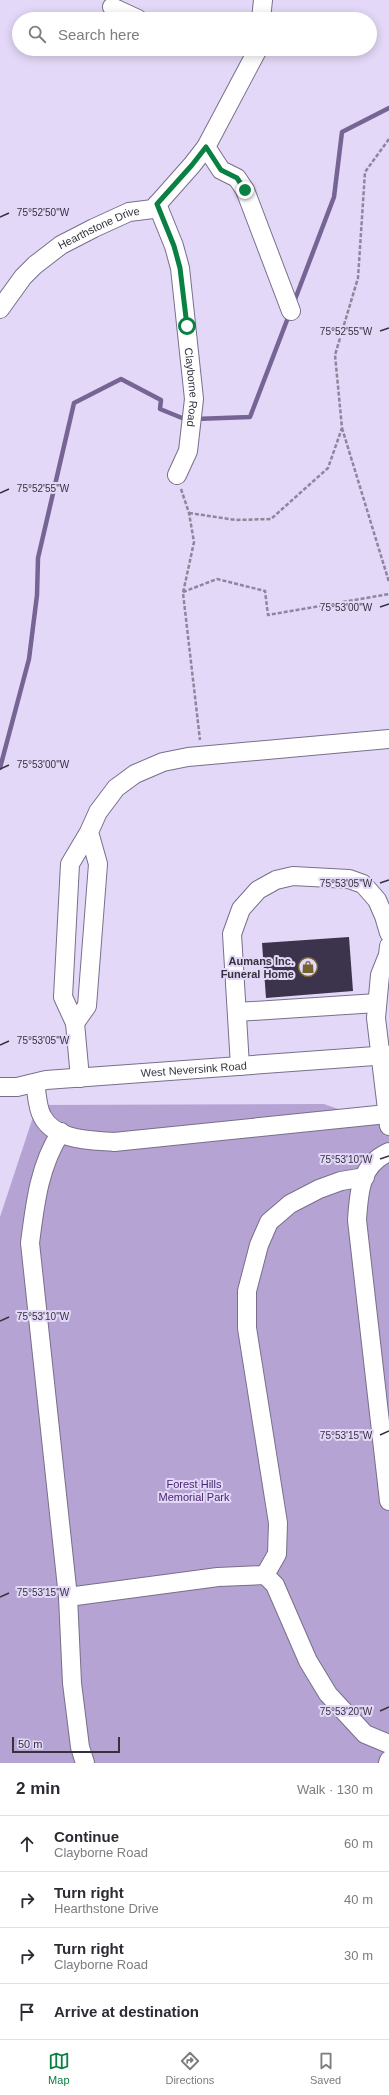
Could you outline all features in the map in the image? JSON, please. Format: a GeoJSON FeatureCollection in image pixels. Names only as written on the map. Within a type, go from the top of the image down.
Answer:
{"type":"FeatureCollection","features":[{"type":"Feature","properties":{"kind":"street"},"geometry":{"type":"LineString","coordinates":[[262,12],[263,0]]}},
{"type":"Feature","properties":{"kind":"street"},"geometry":{"type":"LineString","coordinates":[[112,7],[123,12]]}},
{"type":"Feature","properties":{"kind":"street","name":"Hearthstone Drive"},"geometry":{"type":"LineString","coordinates":[[0,309],[23,277],[35,265],[60,245],[130,212],[153,209],[206,147],[251,56]]}},
{"type":"Feature","properties":{"kind":"street"},"geometry":{"type":"LineString","coordinates":[[206,147],[221,170],[237,178],[245,190],[291,311]]}},
{"type":"Feature","properties":{"kind":"street","name":"Clayborne Road"},"geometry":{"type":"LineString","coordinates":[[157,204],[174,246],[180,268],[194,399],[188,451],[177,475]]}},
{"type":"Feature","properties":{"kind":"street"},"geometry":{"type":"LineString","coordinates":[[80,1078],[75,1023],[63,998],[70,864],[89,832],[98,812],[116,788],[135,774],[163,762],[188,757],[389,739]]}},
{"type":"Feature","properties":{"kind":"street"},"geometry":{"type":"LineString","coordinates":[[75,1023],[88,1006],[98,864],[89,832]]}},
{"type":"Feature","properties":{"kind":"street"},"geometry":{"type":"LineString","coordinates":[[240,1066],[232,934],[241,909],[258,890],[276,880],[292,876],[349,879],[363,884],[377,900],[389,933]]}},
{"type":"Feature","properties":{"kind":"street"},"geometry":{"type":"LineString","coordinates":[[35,1083],[42,1115],[51,1128],[74,1138],[114,1142],[388,1120],[384,1055],[376,1018],[380,975],[388,955],[389,946]]}},
{"type":"Feature","properties":{"kind":"street"},"geometry":{"type":"LineString","coordinates":[[237,1012],[377,1003]]}},
{"type":"Feature","properties":{"kind":"street","name":"West Neversink Road"},"geometry":{"type":"LineString","coordinates":[[0,1087],[17,1087],[35,1083],[80,1078],[384,1055]]}},
{"type":"Feature","properties":{"kind":"street"},"geometry":{"type":"LineString","coordinates":[[61,1132],[44,1164],[36,1197],[30,1243],[68,1597],[72,1683],[80,1747],[85,1763]]}},
{"type":"Feature","properties":{"kind":"street"},"geometry":{"type":"LineString","coordinates":[[389,1152],[376,1158],[365,1177],[359,1190],[357,1220],[389,1501]]}},
{"type":"Feature","properties":{"kind":"street"},"geometry":{"type":"LineString","coordinates":[[265,1575],[277,1554],[278,1524],[247,1328],[247,1291],[258,1245],[269,1222],[290,1204],[319,1189],[341,1181],[365,1177]]}},
{"type":"Feature","properties":{"kind":"street"},"geometry":{"type":"LineString","coordinates":[[68,1597],[218,1577],[265,1575],[275,1584],[308,1661],[328,1694],[365,1734],[389,1744]]}},
{"type":"Feature","properties":{"kind":"path"},"geometry":{"type":"LineString","coordinates":[[389,139],[365,172],[358,278],[335,355],[342,428],[388,572],[389,582]]}},
{"type":"Feature","properties":{"kind":"path"},"geometry":{"type":"LineString","coordinates":[[189,512],[236,520],[270,519],[328,468],[342,428]]}},
{"type":"Feature","properties":{"kind":"path"},"geometry":{"type":"LineString","coordinates":[[177,475],[189,512],[194,542],[183,593],[201,746]]}},
{"type":"Feature","properties":{"kind":"path"},"geometry":{"type":"LineString","coordinates":[[183,593],[217,579],[265,591],[268,615],[389,594]]}},
{"type":"Feature","properties":{"kind":"green space","name":"Forest Hills Memorial Park"},"geometry":{"type":"Polygon","coordinates":[[[324,1104],[389,1127],[389,1763],[0,1763],[0,1217],[37,1105],[324,1104]]]}},
{"type":"Feature","properties":{"kind":"building","name":"Aumans Inc. Funeral Home"},"geometry":{"type":"Polygon","coordinates":[[[349,937],[353,991],[266,998],[262,943],[349,937]]]}},
{"type":"Feature","properties":{"kind":"waterway"},"geometry":{"type":"LineString","coordinates":[[294,302],[334,197],[342,132],[389,108]]}},
{"type":"Feature","properties":{"kind":"waterway"},"geometry":{"type":"LineString","coordinates":[[195,419],[250,417],[289,315]]}},
{"type":"Feature","properties":{"kind":"waterway"},"geometry":{"type":"LineString","coordinates":[[0,768],[29,659],[37,595],[38,558],[74,403],[121,379],[161,400],[160,409],[187,420]]}},
{"type":"Feature","properties":{"kind":"place","name":"Aumans Inc. Funeral Home"},"geometry":{"type":"Point","coordinates":[308,967]}},
{"type":"Feature","properties":{"kind":"route"},"geometry":{"type":"LineString","coordinates":[[187,326],[180,268],[174,246],[157,204],[206,147],[221,170],[237,178],[245,190]]}}]}
